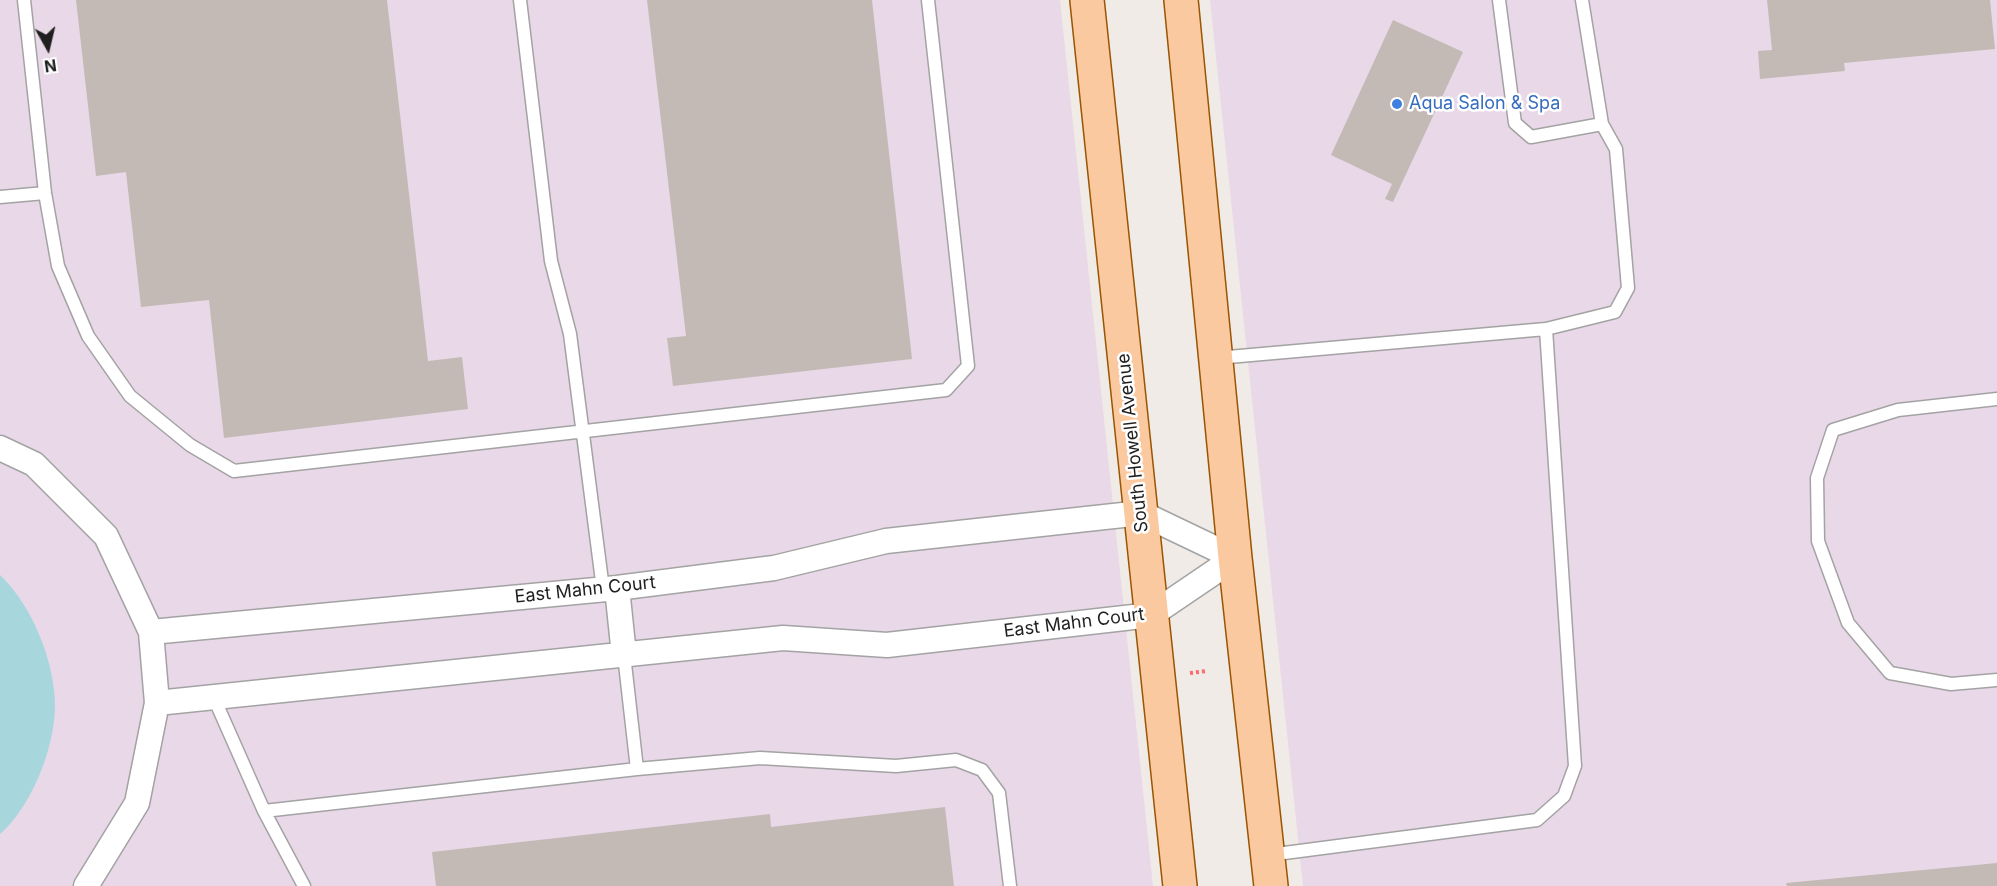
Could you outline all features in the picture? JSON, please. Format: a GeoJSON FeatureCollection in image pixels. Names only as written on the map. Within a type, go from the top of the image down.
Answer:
{"type":"FeatureCollection","features":[{"type":"Feature","properties":{"kind":"main road","name":"South Howell Avenue"},"geometry":{"type":"LineString","coordinates":[[1087,0],[1180,886]]}},
{"type":"Feature","properties":{"kind":"main road"},"geometry":{"type":"LineString","coordinates":[[1181,0],[1235,558],[1270,870]]}},
{"type":"Feature","properties":{"kind":"street"},"geometry":{"type":"LineString","coordinates":[[0,448],[34,464],[106,536],[151,632],[157,703],[137,803],[86,886]]}},
{"type":"Feature","properties":{"kind":"street"},"geometry":{"type":"LineString","coordinates":[[1141,513],[1235,558]]}},
{"type":"Feature","properties":{"kind":"street","name":"East Mahn Court"},"geometry":{"type":"LineString","coordinates":[[151,632],[610,589],[774,568],[886,541],[1141,513]]}},
{"type":"Feature","properties":{"kind":"street","name":"East Mahn Court"},"geometry":{"type":"LineString","coordinates":[[157,703],[783,638],[887,645],[1151,615],[1235,558]]}},
{"type":"Feature","properties":{"kind":"street"},"geometry":{"type":"LineString","coordinates":[[610,589],[624,655]]}},
{"type":"Feature","properties":{"kind":"lane"},"geometry":{"type":"LineString","coordinates":[[24,0],[45,193],[58,266],[88,336],[130,396],[190,445],[234,471],[946,390],[968,366],[928,0]]}},
{"type":"Feature","properties":{"kind":"lane"},"geometry":{"type":"LineString","coordinates":[[520,0],[551,261],[570,334],[582,431],[610,589]]}},
{"type":"Feature","properties":{"kind":"lane"},"geometry":{"type":"LineString","coordinates":[[1499,0],[1515,123],[1531,137],[1602,124]]}},
{"type":"Feature","properties":{"kind":"lane"},"geometry":{"type":"LineString","coordinates":[[1216,358],[1546,329],[1615,312],[1628,288],[1616,149],[1602,124],[1582,0]]}},
{"type":"Feature","properties":{"kind":"lane"},"geometry":{"type":"LineString","coordinates":[[0,197],[45,193]]}},
{"type":"Feature","properties":{"kind":"lane"},"geometry":{"type":"LineString","coordinates":[[1270,870],[1538,820],[1564,796],[1575,766],[1546,329]]}},
{"type":"Feature","properties":{"kind":"lane"},"geometry":{"type":"LineString","coordinates":[[1997,399],[1898,410],[1833,430],[1817,478],[1817,489],[1818,541],[1848,623],[1890,673],[1951,684],[1997,680]]}},
{"type":"Feature","properties":{"kind":"lane"},"geometry":{"type":"LineString","coordinates":[[624,655],[637,769]]}},
{"type":"Feature","properties":{"kind":"lane"},"geometry":{"type":"LineString","coordinates":[[214,698],[264,811],[304,886]]}},
{"type":"Feature","properties":{"kind":"lane"},"geometry":{"type":"LineString","coordinates":[[264,811],[637,769],[760,758],[896,766],[956,760],[982,770],[999,793],[1010,886]]}},
{"type":"Feature","properties":{"kind":"path"},"geometry":{"type":"LineString","coordinates":[[1186,674],[1207,671]]}},
{"type":"Feature","properties":{"kind":"shaded area"},"geometry":{"type":"Polygon","coordinates":[[[0,0],[1060,0],[1153,886],[0,886],[0,0]]]}},
{"type":"Feature","properties":{"kind":"shaded area"},"geometry":{"type":"Polygon","coordinates":[[[1210,0],[1997,0],[1997,886],[1303,886],[1210,0]]]}},
{"type":"Feature","properties":{"kind":"water"},"geometry":{"type":"Polygon","coordinates":[[[0,575],[22,602],[40,635],[51,672],[55,707],[50,741],[39,776],[22,808],[0,834],[0,575]]]}},
{"type":"Feature","properties":{"kind":"building"},"geometry":{"type":"Polygon","coordinates":[[[76,0],[387,0],[428,361],[462,357],[468,409],[224,438],[209,300],[141,307],[126,172],[96,176],[76,0]]]}},
{"type":"Feature","properties":{"kind":"building"},"geometry":{"type":"Polygon","coordinates":[[[647,0],[872,0],[912,359],[673,386],[667,338],[686,336],[647,0]]]}},
{"type":"Feature","properties":{"kind":"building"},"geometry":{"type":"Polygon","coordinates":[[[1767,0],[1990,0],[1995,49],[1844,63],[1845,71],[1760,79],[1758,51],[1772,50],[1767,0]]]}},
{"type":"Feature","properties":{"kind":"building","name":"Aqua Salon & Spa"},"geometry":{"type":"Polygon","coordinates":[[[1393,20],[1463,52],[1393,202],[1385,199],[1392,184],[1331,155],[1393,20]]]}},
{"type":"Feature","properties":{"kind":"building"},"geometry":{"type":"Polygon","coordinates":[[[945,807],[954,886],[436,886],[432,852],[770,814],[771,827],[945,807]]]}},
{"type":"Feature","properties":{"kind":"building"},"geometry":{"type":"Polygon","coordinates":[[[1997,863],[1997,886],[1787,886],[1786,883],[1997,863]]]}},
{"type":"Feature","properties":{"kind":"place","name":"Aqua Salon & Spa"},"geometry":{"type":"Point","coordinates":[1397,104]}}]}
